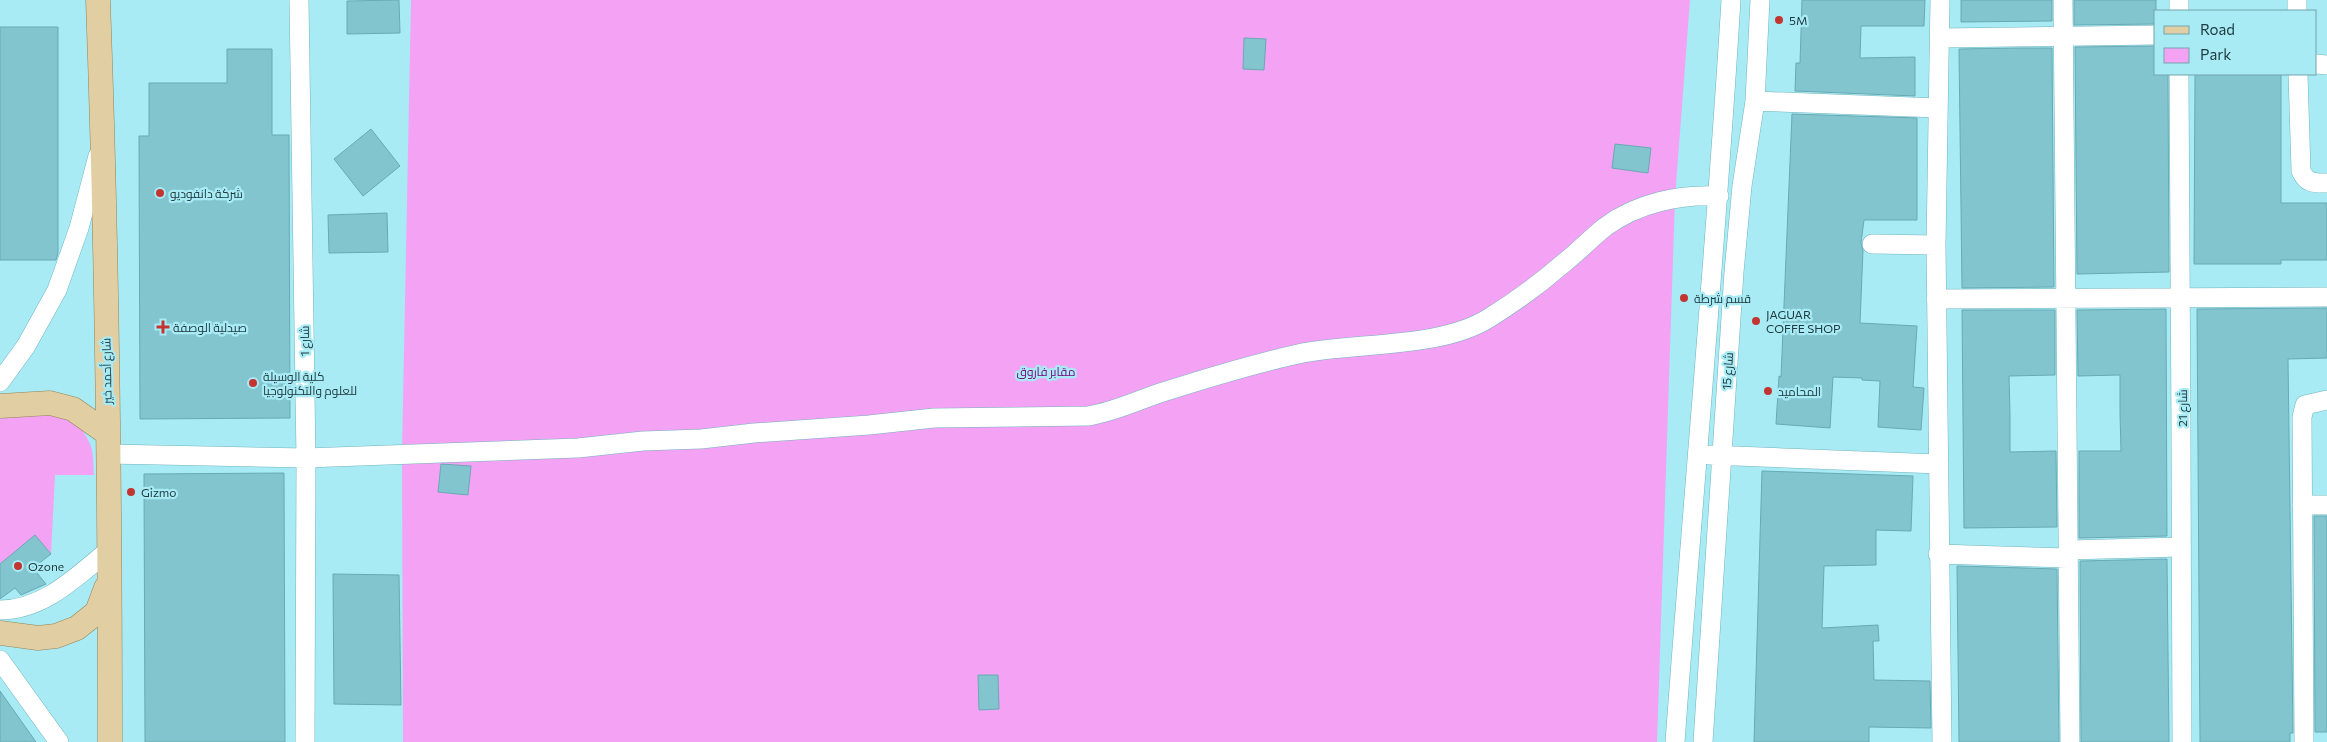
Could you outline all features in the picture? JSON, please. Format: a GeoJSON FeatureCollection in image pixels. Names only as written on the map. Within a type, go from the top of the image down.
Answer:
{"type":"FeatureCollection","features":[{"type":"Feature","properties":{"kind":"main road","name":"شارع أحمد خير"},"geometry":{"type":"LineString","coordinates":[[98,0],[103,136],[110,558],[110,742]]}},
{"type":"Feature","properties":{"kind":"main road"},"geometry":{"type":"LineString","coordinates":[[0,406],[50,403],[73,409],[108,444]]}},
{"type":"Feature","properties":{"kind":"main road"},"geometry":{"type":"LineString","coordinates":[[0,633],[38,638],[56,636],[77,628],[97,612],[103,601],[110,558]]}},
{"type":"Feature","properties":{"kind":"street","name":"شارع 1"},"geometry":{"type":"LineString","coordinates":[[299,0],[306,458],[305,742]]}},
{"type":"Feature","properties":{"kind":"street","name":"شارع 15"},"geometry":{"type":"LineString","coordinates":[[1675,742],[1696,455],[1719,196],[1731,0]]}},
{"type":"Feature","properties":{"kind":"street","name":"شارع 15"},"geometry":{"type":"LineString","coordinates":[[1703,742],[1734,272],[1742,186],[1754,101],[1760,0]]}},
{"type":"Feature","properties":{"kind":"street"},"geometry":{"type":"LineString","coordinates":[[1940,0],[1936,299],[1942,742]]}},
{"type":"Feature","properties":{"kind":"street"},"geometry":{"type":"LineString","coordinates":[[2063,0],[2070,742]]}},
{"type":"Feature","properties":{"kind":"street"},"geometry":{"type":"LineString","coordinates":[[1940,38],[2154,35]]}},
{"type":"Feature","properties":{"kind":"street","name":"شارع 21"},"geometry":{"type":"LineString","coordinates":[[2179,75],[2182,297],[2180,548],[2182,742]]}},
{"type":"Feature","properties":{"kind":"street"},"geometry":{"type":"LineString","coordinates":[[2298,75],[2301,171],[2305,180],[2313,183],[2327,183]]}},
{"type":"Feature","properties":{"kind":"street"},"geometry":{"type":"LineString","coordinates":[[1754,101],[1938,108]]}},
{"type":"Feature","properties":{"kind":"street"},"geometry":{"type":"LineString","coordinates":[[0,382],[26,346],[57,290],[79,228],[103,136]]}},
{"type":"Feature","properties":{"kind":"street"},"geometry":{"type":"LineString","coordinates":[[108,444],[306,458],[578,448],[643,441],[701,439],[754,433],[859,426],[934,418],[1096,415],[1162,392],[1298,354],[1392,343],[1447,334],[1471,327],[1488,319],[1565,263],[1606,227],[1625,215],[1675,198],[1695,195],[1719,196]]}},
{"type":"Feature","properties":{"kind":"street"},"geometry":{"type":"LineString","coordinates":[[1872,244],[1936,246]]}},
{"type":"Feature","properties":{"kind":"street"},"geometry":{"type":"LineString","coordinates":[[1936,299],[2327,297]]}},
{"type":"Feature","properties":{"kind":"street"},"geometry":{"type":"LineString","coordinates":[[2304,742],[2302,416],[2305,406],[2327,400]]}},
{"type":"Feature","properties":{"kind":"street"},"geometry":{"type":"LineString","coordinates":[[1696,455],[1939,464]]}},
{"type":"Feature","properties":{"kind":"street"},"geometry":{"type":"LineString","coordinates":[[2302,505],[2327,505]]}},
{"type":"Feature","properties":{"kind":"street"},"geometry":{"type":"LineString","coordinates":[[1938,554],[2068,554],[2180,548]]}},
{"type":"Feature","properties":{"kind":"street"},"geometry":{"type":"LineString","coordinates":[[0,610],[16,610],[41,602],[74,579],[110,558]]}},
{"type":"Feature","properties":{"kind":"street"},"geometry":{"type":"LineString","coordinates":[[0,660],[59,742]]}},
{"type":"Feature","properties":{"kind":"green space","name":"مقابر فاروق"},"geometry":{"type":"Polygon","coordinates":[[[411,0],[1690,0],[1675,198],[1657,742],[403,742],[402,453],[411,0]]]}},
{"type":"Feature","properties":{"kind":"green space"},"geometry":{"type":"Polygon","coordinates":[[[13,410],[48,411],[68,417],[76,423],[91,447],[94,475],[55,475],[51,554],[35,536],[0,564],[0,419],[13,410]]]}},
{"type":"Feature","properties":{"kind":"building"},"geometry":{"type":"Polygon","coordinates":[[[399,0],[400,33],[347,34],[347,1],[399,0]]]}},
{"type":"Feature","properties":{"kind":"building"},"geometry":{"type":"Polygon","coordinates":[[[1802,0],[1925,0],[1924,26],[1861,26],[1860,58],[1915,57],[1915,96],[1795,91],[1796,63],[1800,63],[1802,0]]]}},
{"type":"Feature","properties":{"kind":"building"},"geometry":{"type":"Polygon","coordinates":[[[1961,0],[2052,0],[2052,21],[1961,22],[1961,0]]]}},
{"type":"Feature","properties":{"kind":"building"},"geometry":{"type":"Polygon","coordinates":[[[2074,0],[2156,0],[2154,24],[2074,25],[2074,0]]]}},
{"type":"Feature","properties":{"kind":"building"},"geometry":{"type":"Polygon","coordinates":[[[0,27],[58,27],[58,253],[56,260],[0,260],[0,27]]]}},
{"type":"Feature","properties":{"kind":"building"},"geometry":{"type":"Polygon","coordinates":[[[1244,38],[1266,39],[1264,70],[1243,69],[1244,38]]]}},
{"type":"Feature","properties":{"kind":"building"},"geometry":{"type":"Polygon","coordinates":[[[2154,46],[2154,75],[2168,75],[2169,272],[2077,274],[2075,47],[2154,46]]]}},
{"type":"Feature","properties":{"kind":"building"},"geometry":{"type":"Polygon","coordinates":[[[2052,48],[2054,287],[1962,288],[1959,49],[2052,48]]]}},
{"type":"Feature","properties":{"kind":"building"},"geometry":{"type":"Polygon","coordinates":[[[227,49],[272,49],[272,135],[289,135],[290,418],[140,419],[139,136],[149,136],[149,83],[227,83],[227,49]]]}},
{"type":"Feature","properties":{"kind":"building"},"geometry":{"type":"Polygon","coordinates":[[[2195,75],[2281,75],[2281,203],[2327,203],[2327,260],[2281,260],[2281,264],[2194,264],[2195,75]]]}},
{"type":"Feature","properties":{"kind":"building"},"geometry":{"type":"Polygon","coordinates":[[[1792,114],[1917,118],[1917,220],[1864,220],[1861,243],[1863,250],[1860,323],[1917,326],[1913,387],[1924,388],[1921,430],[1878,427],[1880,381],[1862,380],[1862,378],[1833,377],[1830,428],[1776,424],[1779,376],[1781,377],[1792,114]]]}},
{"type":"Feature","properties":{"kind":"building"},"geometry":{"type":"Polygon","coordinates":[[[371,129],[400,166],[363,196],[334,159],[371,129]]]}},
{"type":"Feature","properties":{"kind":"building"},"geometry":{"type":"Polygon","coordinates":[[[1615,144],[1651,148],[1648,173],[1612,168],[1615,144]]]}},
{"type":"Feature","properties":{"kind":"building"},"geometry":{"type":"Polygon","coordinates":[[[387,213],[388,252],[329,253],[328,215],[387,213]]]}},
{"type":"Feature","properties":{"kind":"building"},"geometry":{"type":"Polygon","coordinates":[[[2327,308],[2327,358],[2288,359],[2293,733],[2290,733],[2290,742],[2200,742],[2197,309],[2327,308]]]}},
{"type":"Feature","properties":{"kind":"building"},"geometry":{"type":"Polygon","coordinates":[[[2166,309],[2167,536],[2079,538],[2079,451],[2121,451],[2120,375],[2078,376],[2077,310],[2166,309]]]}},
{"type":"Feature","properties":{"kind":"building"},"geometry":{"type":"Polygon","coordinates":[[[1962,310],[2055,310],[2055,375],[2009,376],[2010,452],[2056,451],[2057,527],[1964,528],[1962,310]]]}},
{"type":"Feature","properties":{"kind":"building"},"geometry":{"type":"Polygon","coordinates":[[[441,464],[471,466],[468,495],[438,492],[441,464]]]}},
{"type":"Feature","properties":{"kind":"building"},"geometry":{"type":"Polygon","coordinates":[[[1762,471],[1913,476],[1911,531],[1876,530],[1876,565],[1824,566],[1822,628],[1878,625],[1879,641],[1873,641],[1874,680],[1930,681],[1931,728],[1869,727],[1869,742],[1754,742],[1762,471]]]}},
{"type":"Feature","properties":{"kind":"building"},"geometry":{"type":"Polygon","coordinates":[[[284,473],[285,742],[145,742],[144,474],[284,473]]]}},
{"type":"Feature","properties":{"kind":"building"},"geometry":{"type":"Polygon","coordinates":[[[2314,516],[2327,516],[2327,732],[2315,732],[2314,516]]]}},
{"type":"Feature","properties":{"kind":"building","name":"Ozone"},"geometry":{"type":"Polygon","coordinates":[[[35,535],[51,554],[33,568],[46,584],[21,595],[15,588],[0,599],[0,564],[35,535]]]}},
{"type":"Feature","properties":{"kind":"building"},"geometry":{"type":"Polygon","coordinates":[[[2167,559],[2169,742],[2081,742],[2080,561],[2167,559]]]}},
{"type":"Feature","properties":{"kind":"building"},"geometry":{"type":"Polygon","coordinates":[[[1957,566],[2057,569],[2059,742],[1959,742],[1957,566]]]}},
{"type":"Feature","properties":{"kind":"building"},"geometry":{"type":"Polygon","coordinates":[[[333,574],[399,575],[401,705],[334,704],[333,574]]]}},
{"type":"Feature","properties":{"kind":"building"},"geometry":{"type":"Polygon","coordinates":[[[978,675],[998,675],[999,709],[979,710],[978,675]]]}},
{"type":"Feature","properties":{"kind":"building"},"geometry":{"type":"Polygon","coordinates":[[[0,691],[36,742],[0,742],[0,691]]]}},
{"type":"Feature","properties":{"kind":"place","name":"5M"},"geometry":{"type":"Point","coordinates":[1779,20]}},
{"type":"Feature","properties":{"kind":"place","name":"شركة دانفوديو"},"geometry":{"type":"Point","coordinates":[160,193]}},
{"type":"Feature","properties":{"kind":"place","name":"قسم شرطة"},"geometry":{"type":"Point","coordinates":[1684,298]}},
{"type":"Feature","properties":{"kind":"place","name":"JAGUAR COFFE SHOP"},"geometry":{"type":"Point","coordinates":[1756,321]}},
{"type":"Feature","properties":{"kind":"place","name":"صيدلية الوصفة"},"geometry":{"type":"Point","coordinates":[163,327]}},
{"type":"Feature","properties":{"kind":"place","name":"كلية الوسيلة للعلوم والتكنولوجيا"},"geometry":{"type":"Point","coordinates":[253,383]}},
{"type":"Feature","properties":{"kind":"place","name":"المحاميد"},"geometry":{"type":"Point","coordinates":[1768,391]}},
{"type":"Feature","properties":{"kind":"place","name":"Gizmo"},"geometry":{"type":"Point","coordinates":[131,492]}},
{"type":"Feature","properties":{"kind":"place","name":"Ozone"},"geometry":{"type":"Point","coordinates":[18,566]}}]}
